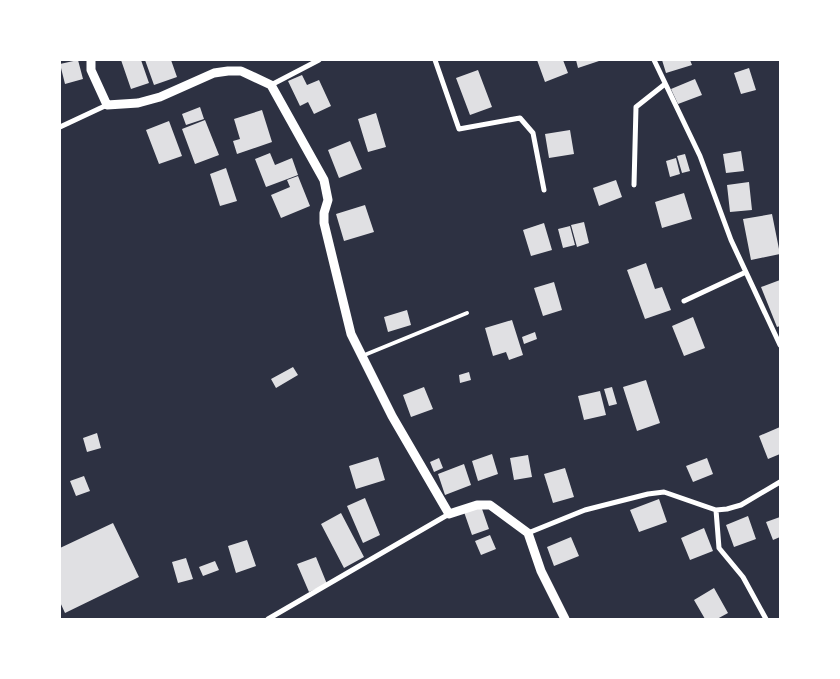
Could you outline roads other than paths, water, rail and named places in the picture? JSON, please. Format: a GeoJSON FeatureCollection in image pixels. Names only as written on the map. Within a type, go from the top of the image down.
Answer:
{"type":"FeatureCollection","features":[{"type":"Feature","properties":{"kind":"street"},"geometry":{"type":"LineString","coordinates":[[91,60],[91,70],[107,104]]}},
{"type":"Feature","properties":{"kind":"street"},"geometry":{"type":"LineString","coordinates":[[270,85],[318,60]]}},
{"type":"Feature","properties":{"kind":"street"},"geometry":{"type":"LineString","coordinates":[[435,60],[459,129],[520,118],[533,132],[544,190]]}},
{"type":"Feature","properties":{"kind":"street"},"geometry":{"type":"LineString","coordinates":[[654,60],[700,156],[731,240],[780,345]]}},
{"type":"Feature","properties":{"kind":"street"},"geometry":{"type":"LineString","coordinates":[[60,127],[107,104],[160,98],[214,73],[241,71],[270,85],[324,180],[328,200],[324,213],[324,223],[351,334],[392,416],[448,514]]}},
{"type":"Feature","properties":{"kind":"street"},"geometry":{"type":"LineString","coordinates":[[634,185],[636,107],[665,84]]}},
{"type":"Feature","properties":{"kind":"street"},"geometry":{"type":"LineString","coordinates":[[684,301],[746,272]]}},
{"type":"Feature","properties":{"kind":"street"},"geometry":{"type":"LineString","coordinates":[[528,533],[585,510],[648,494],[664,492],[716,510],[741,505],[780,482]]}},
{"type":"Feature","properties":{"kind":"street"},"geometry":{"type":"LineString","coordinates":[[268,619],[448,514],[477,505],[490,505],[528,533],[541,571],[565,619]]}},
{"type":"Feature","properties":{"kind":"street"},"geometry":{"type":"LineString","coordinates":[[716,510],[719,548],[743,577],[766,619]]}},
{"type":"Feature","properties":{"kind":"lane"},"geometry":{"type":"LineString","coordinates":[[362,356],[467,313]]}}]}
